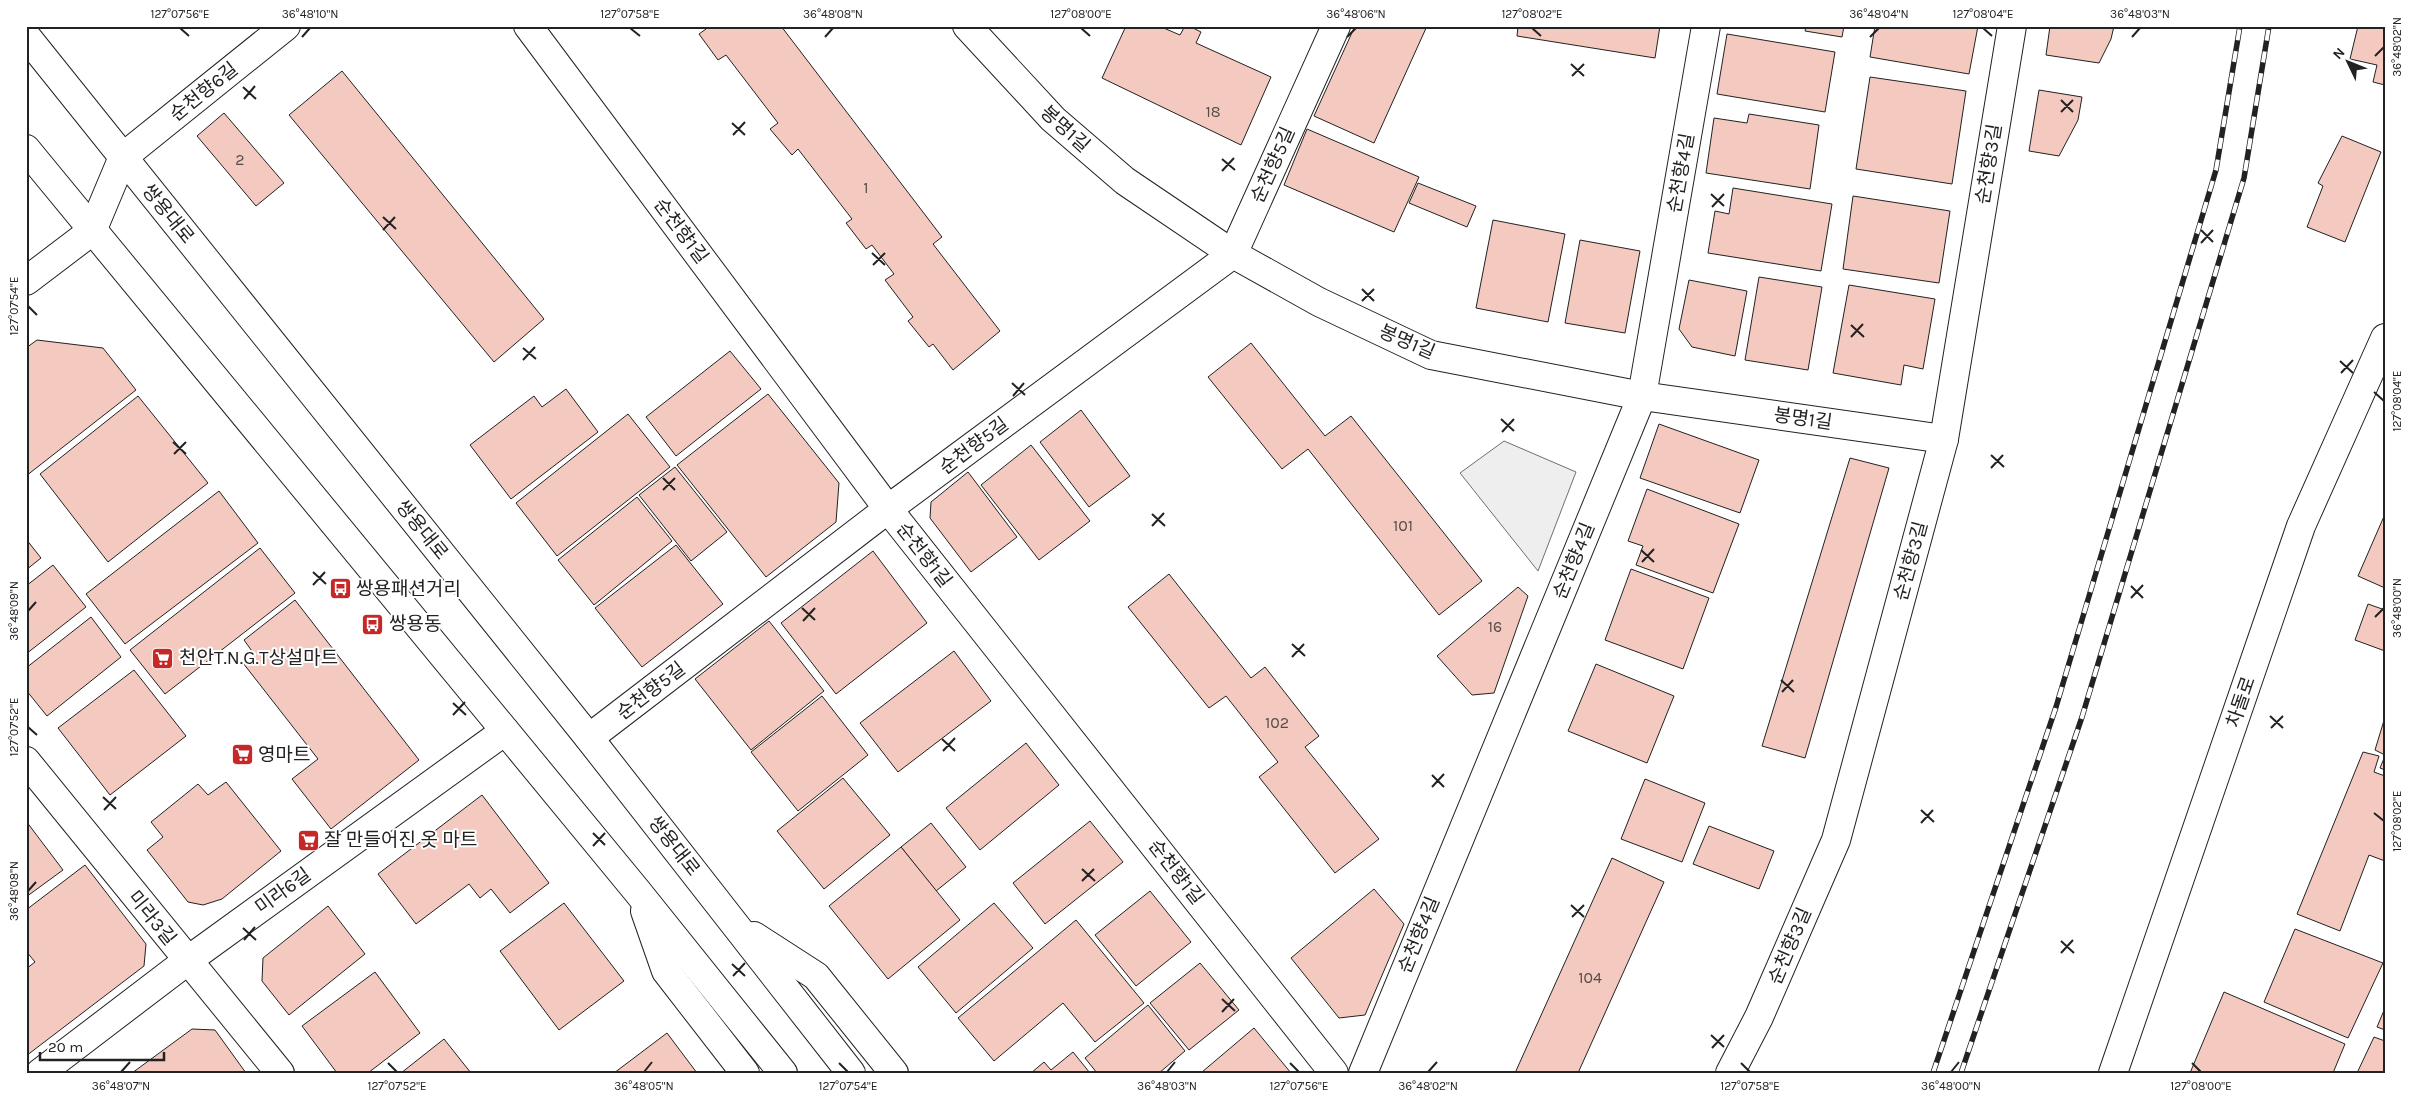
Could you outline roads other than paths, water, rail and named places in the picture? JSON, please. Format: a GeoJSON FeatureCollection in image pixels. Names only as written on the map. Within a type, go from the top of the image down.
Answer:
{"type":"FeatureCollection","features":[{"type":"Feature","properties":{"kind":"street","name":"순천향6길"},"geometry":{"type":"LineString","coordinates":[[123,157],[286,26]]}},
{"type":"Feature","properties":{"kind":"street","name":"순천향1길"},"geometry":{"type":"LineString","coordinates":[[528,26],[888,509],[1334,1073]]}},
{"type":"Feature","properties":{"kind":"street","name":"봉명1길"},"geometry":{"type":"LineString","coordinates":[[967,26],[1053,119],[1118,175],[1233,254],[1319,302],[1431,355],[1642,396],[1944,439]]}},
{"type":"Feature","properties":{"kind":"street","name":"순천향5길"},"geometry":{"type":"LineString","coordinates":[[589,738],[888,509],[1233,254],[1336,26]]}},
{"type":"Feature","properties":{"kind":"street","name":"순천향4길"},"geometry":{"type":"LineString","coordinates":[[1363,1073],[1642,396],[1706,26]]}},
{"type":"Feature","properties":{"kind":"street","name":"순천향3길"},"geometry":{"type":"LineString","coordinates":[[1730,1073],[1759,1017],[1836,840],[1944,439],[2012,26]]}},
{"type":"Feature","properties":{"kind":"street","name":"쌍용대로"},"geometry":{"type":"LineString","coordinates":[[26,36],[589,738],[851,1073]]}},
{"type":"Feature","properties":{"kind":"street"},"geometry":{"type":"LineString","coordinates":[[26,149],[637,891],[783,1073]]}},
{"type":"Feature","properties":{"kind":"street"},"geometry":{"type":"LineString","coordinates":[[26,281],[92,231],[123,157]]}},
{"type":"Feature","properties":{"kind":"street","name":"차돌로"},"geometry":{"type":"LineString","coordinates":[[2113,1073],[2301,526],[2385,338]]}},
{"type":"Feature","properties":{"kind":"street","name":"미라6길"},"geometry":{"type":"LineString","coordinates":[[40,1073],[187,961],[505,731]]}},
{"type":"Feature","properties":{"kind":"street","name":"미라3길"},"geometry":{"type":"LineString","coordinates":[[26,761],[280,1073]]}},
{"type":"Feature","properties":{"kind":"street"},"geometry":{"type":"LineString","coordinates":[[637,891],[666,971],[745,1073]]}},
{"type":"Feature","properties":{"kind":"street"},"geometry":{"type":"LineString","coordinates":[[735,924],[816,976],[894,1073]]}},
{"type":"Feature","properties":{"kind":"railway"},"geometry":{"type":"LineString","coordinates":[[1933,1073],[2056,707],[2216,170],[2240,26]]}},
{"type":"Feature","properties":{"kind":"railway"},"geometry":{"type":"LineString","coordinates":[[1961,1073],[2082,717],[2244,178],[2269,26]]}},
{"type":"Feature","properties":{"kind":"place","name":"쌍용패션거리"},"geometry":{"type":"Point","coordinates":[340,589]}},
{"type":"Feature","properties":{"kind":"place","name":"쌍용동"},"geometry":{"type":"Point","coordinates":[373,624]}},
{"type":"Feature","properties":{"kind":"place","name":"천안T.N.G.T상설마트"},"geometry":{"type":"Point","coordinates":[163,658]}},
{"type":"Feature","properties":{"kind":"place","name":"영마트"},"geometry":{"type":"Point","coordinates":[242,755]}},
{"type":"Feature","properties":{"kind":"place","name":"잘 만들어진 옷 마트"},"geometry":{"type":"Point","coordinates":[308,840]}}]}
